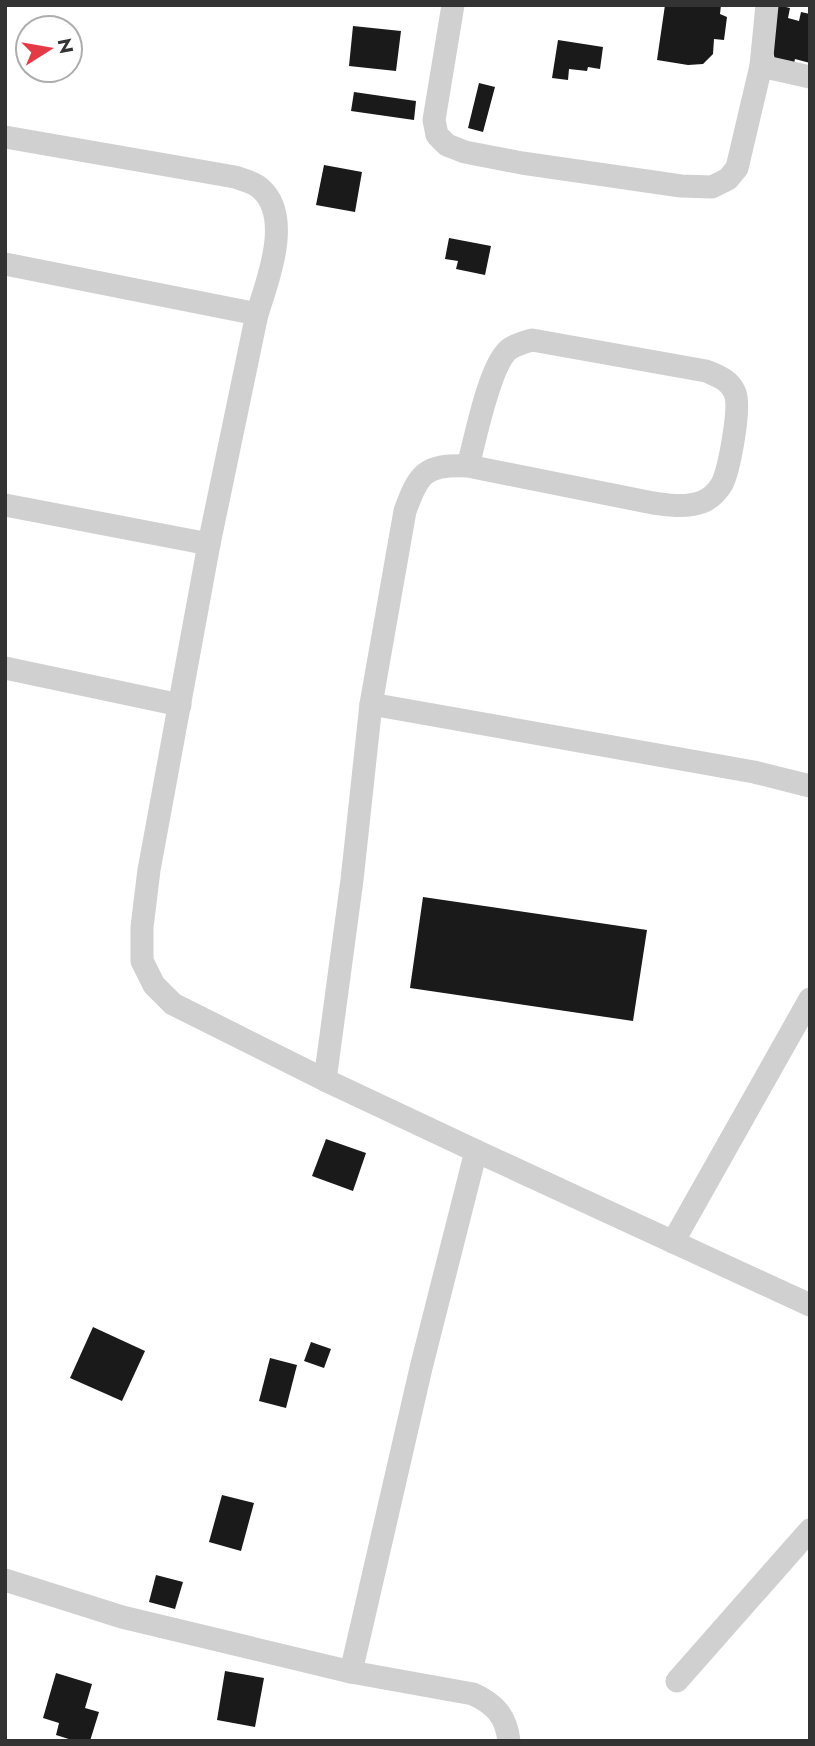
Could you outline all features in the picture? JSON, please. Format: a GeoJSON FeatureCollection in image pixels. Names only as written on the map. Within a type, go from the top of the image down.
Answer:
{"type":"FeatureCollection","features":[{"type":"Feature","properties":{"kind":"street"},"geometry":{"type":"LineString","coordinates":[[453,5],[434,120],[437,135],[447,145],[477,154],[681,186],[712,187],[728,179],[737,168],[761,66],[767,5]]}},
{"type":"Feature","properties":{"kind":"street"},"geometry":{"type":"LineString","coordinates":[[761,66],[810,77]]}},
{"type":"Feature","properties":{"kind":"street"},"geometry":{"type":"LineString","coordinates":[[5,136],[235,177],[258,186],[268,197],[274,216],[277,238],[257,314],[209,544],[149,870],[142,927],[142,961],[154,985],[173,1004],[325,1080],[810,1305]]}},
{"type":"Feature","properties":{"kind":"street"},"geometry":{"type":"LineString","coordinates":[[5,264],[257,314]]}},
{"type":"Feature","properties":{"kind":"street"},"geometry":{"type":"LineString","coordinates":[[325,1080],[352,880],[371,704],[402,523],[415,482],[439,467],[468,466],[653,503],[681,506],[703,502],[717,492],[723,482],[737,419],[736,394],[726,380],[706,371],[532,340],[510,348],[501,357],[491,378],[468,466]]}},
{"type":"Feature","properties":{"kind":"street"},"geometry":{"type":"LineString","coordinates":[[5,505],[209,544]]}},
{"type":"Feature","properties":{"kind":"street"},"geometry":{"type":"LineString","coordinates":[[5,668],[180,705]]}},
{"type":"Feature","properties":{"kind":"street"},"geometry":{"type":"LineString","coordinates":[[371,704],[754,772],[810,786]]}},
{"type":"Feature","properties":{"kind":"street"},"geometry":{"type":"LineString","coordinates":[[673,1242],[810,999]]}},
{"type":"Feature","properties":{"kind":"street"},"geometry":{"type":"LineString","coordinates":[[351,1672],[421,1368],[476,1151]]}},
{"type":"Feature","properties":{"kind":"street"},"geometry":{"type":"LineString","coordinates":[[677,1681],[810,1530]]}},
{"type":"Feature","properties":{"kind":"street"},"geometry":{"type":"LineString","coordinates":[[5,1580],[121,1617],[351,1672],[473,1694],[491,1702],[504,1717],[509,1741]]}},
{"type":"Feature","properties":{"kind":"building"},"geometry":{"type":"Polygon","coordinates":[[[665,5],[721,5],[720,14],[727,17],[724,40],[714,39],[713,54],[703,64],[688,65],[657,60],[665,5]]]}},
{"type":"Feature","properties":{"kind":"building"},"geometry":{"type":"Polygon","coordinates":[[[778,5],[790,8],[788,18],[799,21],[801,12],[810,14],[810,63],[795,59],[793,68],[776,64],[770,39],[778,5]]]}},
{"type":"Feature","properties":{"kind":"building"},"geometry":{"type":"Polygon","coordinates":[[[353,26],[401,31],[396,71],[349,66],[353,26]]]}},
{"type":"Feature","properties":{"kind":"building"},"geometry":{"type":"Polygon","coordinates":[[[558,40],[603,47],[600,69],[569,69],[568,80],[552,78],[558,40]]]}},
{"type":"Feature","properties":{"kind":"building"},"geometry":{"type":"Polygon","coordinates":[[[479,83],[495,87],[483,132],[468,128],[479,83]]]}},
{"type":"Feature","properties":{"kind":"building"},"geometry":{"type":"Polygon","coordinates":[[[354,92],[416,101],[414,120],[351,111],[354,92]]]}},
{"type":"Feature","properties":{"kind":"building"},"geometry":{"type":"Polygon","coordinates":[[[324,165],[362,172],[355,212],[316,205],[324,165]]]}},
{"type":"Feature","properties":{"kind":"building"},"geometry":{"type":"Polygon","coordinates":[[[449,238],[491,246],[485,275],[456,269],[458,261],[445,259],[449,238]]]}},
{"type":"Feature","properties":{"kind":"building"},"geometry":{"type":"Polygon","coordinates":[[[423,897],[647,930],[633,1021],[410,988],[423,897]]]}},
{"type":"Feature","properties":{"kind":"building"},"geometry":{"type":"Polygon","coordinates":[[[326,1139],[366,1153],[353,1191],[312,1176],[326,1139]]]}},
{"type":"Feature","properties":{"kind":"building"},"geometry":{"type":"Polygon","coordinates":[[[93,1327],[145,1351],[122,1401],[70,1378],[93,1327]]]}},
{"type":"Feature","properties":{"kind":"building"},"geometry":{"type":"Polygon","coordinates":[[[311,1342],[331,1349],[324,1368],[304,1361],[311,1342]]]}},
{"type":"Feature","properties":{"kind":"building"},"geometry":{"type":"Polygon","coordinates":[[[270,1358],[297,1365],[286,1408],[259,1401],[270,1358]]]}},
{"type":"Feature","properties":{"kind":"building"},"geometry":{"type":"Polygon","coordinates":[[[222,1495],[254,1503],[241,1551],[209,1542],[222,1495]]]}},
{"type":"Feature","properties":{"kind":"building"},"geometry":{"type":"Polygon","coordinates":[[[156,1575],[183,1582],[175,1609],[149,1602],[156,1575]]]}},
{"type":"Feature","properties":{"kind":"building"},"geometry":{"type":"Polygon","coordinates":[[[225,1671],[264,1678],[255,1727],[217,1720],[225,1671]]]}},
{"type":"Feature","properties":{"kind":"building"},"geometry":{"type":"Polygon","coordinates":[[[56,1673],[92,1684],[85,1708],[99,1712],[90,1741],[75,1741],[56,1735],[59,1723],[43,1718],[56,1673]]]}}]}
